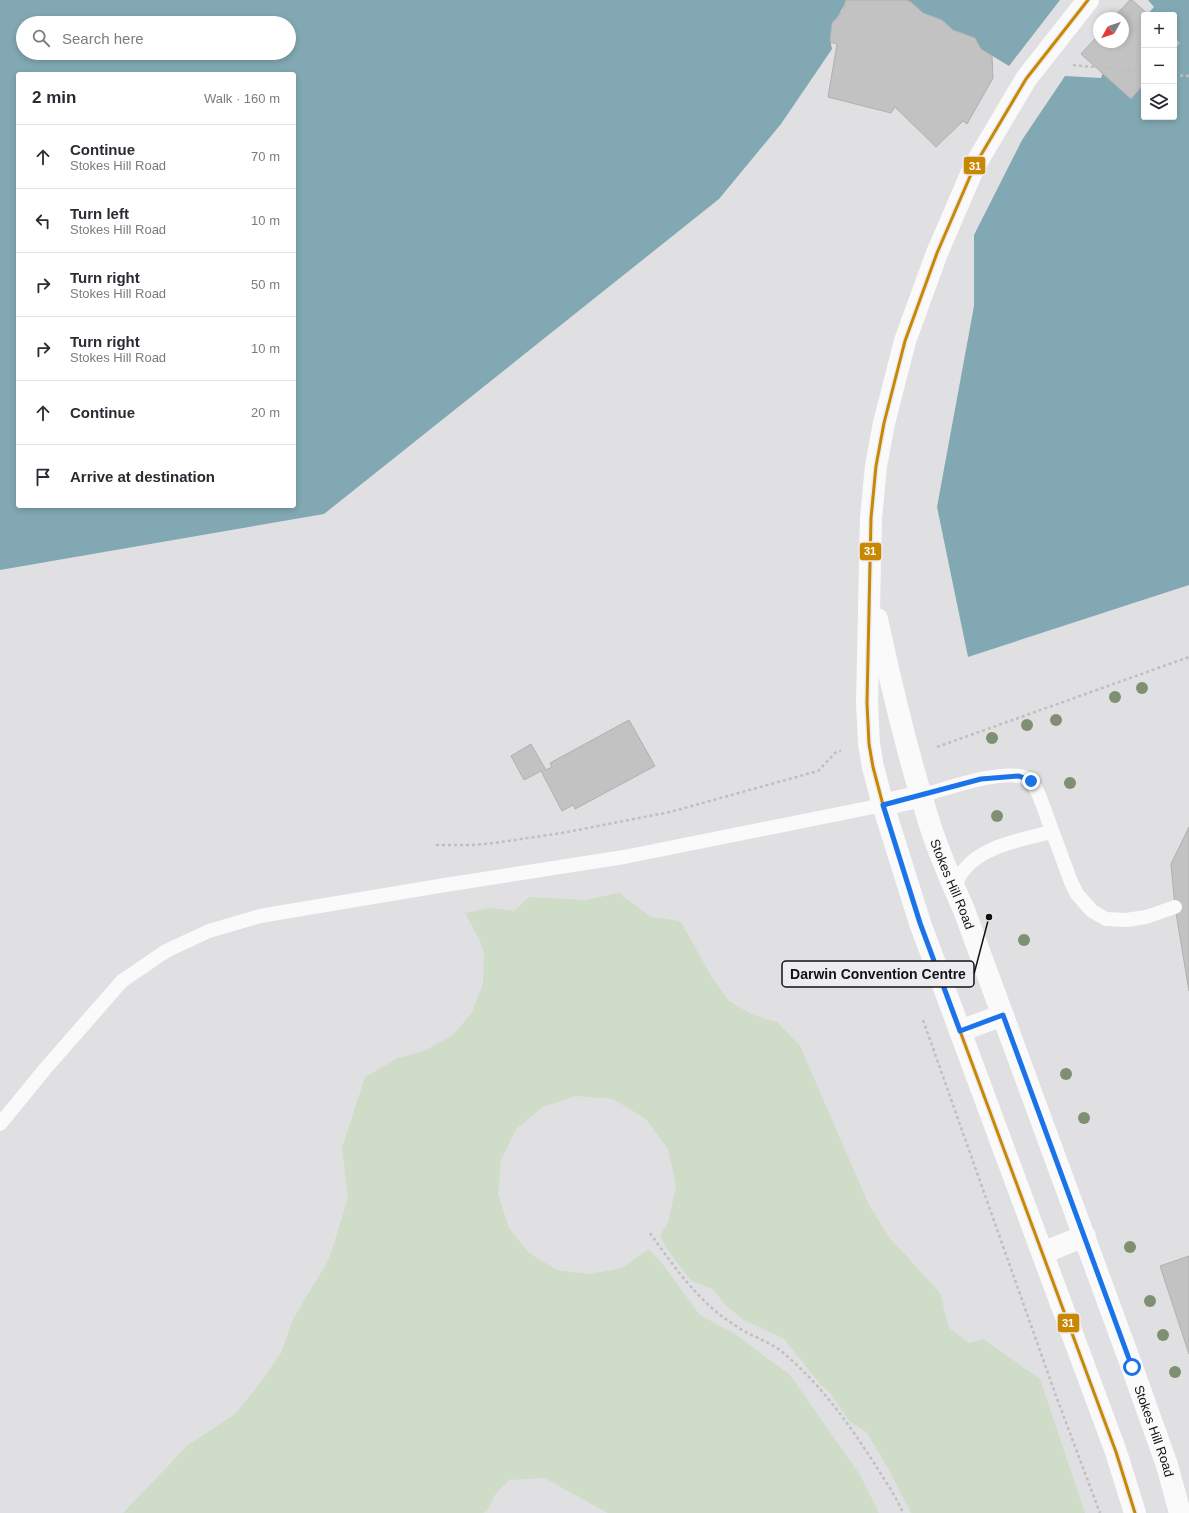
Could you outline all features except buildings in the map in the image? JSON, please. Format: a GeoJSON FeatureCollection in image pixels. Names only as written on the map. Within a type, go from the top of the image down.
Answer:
{"type":"FeatureCollection","features":[{"type":"Feature","properties":{"kind":"street","name":"Stokes Hill Road"},"geometry":{"type":"LineString","coordinates":[[1088,0],[1026,80],[975,165],[937,253],[906,341],[884,422],[876,466],[871,518],[867,703],[869,744],[883,805],[920,923],[1113,1445],[1135,1513]]}},
{"type":"Feature","properties":{"kind":"street","name":"Stokes Hill Road"},"geometry":{"type":"LineString","coordinates":[[870,576],[873,604],[881,640],[921,796],[931,829],[964,910],[1085,1236],[1167,1465],[1180,1513]]}},
{"type":"Feature","properties":{"kind":"street"},"geometry":{"type":"LineString","coordinates":[[883,805],[921,796]]}},
{"type":"Feature","properties":{"kind":"street"},"geometry":{"type":"LineString","coordinates":[[960,1031],[1003,1015]]}},
{"type":"Feature","properties":{"kind":"street"},"geometry":{"type":"LineString","coordinates":[[1042,1253],[1085,1236]]}},
{"type":"Feature","properties":{"kind":"lane"},"geometry":{"type":"LineString","coordinates":[[921,796],[981,779],[1019,776],[1026,778],[1034,785],[1051,832],[1077,894],[1084,904],[1097,916],[1114,921],[1126,920],[1146,916],[1175,907]]}},
{"type":"Feature","properties":{"kind":"lane"},"geometry":{"type":"LineString","coordinates":[[0,1124],[45,1069],[122,981],[166,951],[210,931],[260,916],[631,856],[883,805]]}},
{"type":"Feature","properties":{"kind":"lane"},"geometry":{"type":"LineString","coordinates":[[954,887],[962,871],[980,855],[996,848],[1051,832]]}},
{"type":"Feature","properties":{"kind":"path"},"geometry":{"type":"LineString","coordinates":[[1070,65],[1141,72]]}},
{"type":"Feature","properties":{"kind":"path"},"geometry":{"type":"LineString","coordinates":[[1177,75],[1189,76]]}},
{"type":"Feature","properties":{"kind":"path"},"geometry":{"type":"LineString","coordinates":[[935,748],[1189,657]]}},
{"type":"Feature","properties":{"kind":"path"},"geometry":{"type":"LineString","coordinates":[[436,845],[474,845],[494,843],[562,833],[670,812],[818,771],[836,752],[869,744]]}},
{"type":"Feature","properties":{"kind":"path"},"geometry":{"type":"LineString","coordinates":[[922,1016],[1056,1396],[1100,1513]]}},
{"type":"Feature","properties":{"kind":"path"},"geometry":{"type":"LineString","coordinates":[[650,1233],[681,1275],[708,1306],[736,1327],[780,1350],[815,1383],[856,1435],[897,1500],[903,1513]]}},
{"type":"Feature","properties":{"kind":"green space"},"geometry":{"type":"Polygon","coordinates":[[[619,893],[651,917],[680,921],[713,979],[729,1001],[753,1015],[777,1022],[800,1046],[869,1205],[889,1237],[940,1293],[949,1328],[969,1343],[983,1339],[1040,1379],[1085,1513],[911,1513],[889,1470],[867,1433],[848,1420],[832,1395],[820,1384],[784,1339],[744,1320],[725,1305],[713,1289],[691,1281],[666,1248],[660,1235],[668,1223],[676,1186],[668,1149],[646,1119],[613,1099],[576,1096],[543,1107],[516,1129],[501,1160],[498,1194],[509,1228],[529,1253],[557,1270],[590,1274],[622,1268],[649,1249],[664,1266],[700,1315],[735,1334],[790,1375],[860,1475],[879,1513],[608,1513],[544,1478],[509,1480],[496,1493],[487,1511],[483,1513],[123,1513],[188,1445],[235,1414],[257,1387],[281,1353],[293,1319],[329,1259],[348,1198],[342,1148],[365,1077],[398,1058],[422,1052],[453,1035],[472,1012],[483,984],[484,954],[480,941],[465,913],[490,908],[514,911],[529,897],[585,900],[619,893]]]}},
{"type":"Feature","properties":{"kind":"water"},"geometry":{"type":"Polygon","coordinates":[[[0,0],[846,0],[832,28],[832,49],[781,124],[719,199],[324,514],[0,570],[0,0]]]}},
{"type":"Feature","properties":{"kind":"water"},"geometry":{"type":"Polygon","coordinates":[[[906,0],[1060,0],[1009,66],[981,49],[975,38],[953,30],[942,20],[923,13],[911,2],[906,0]]]}},
{"type":"Feature","properties":{"kind":"water"},"geometry":{"type":"Polygon","coordinates":[[[1148,0],[1189,0],[1189,585],[968,657],[937,507],[974,306],[974,235],[1022,140],[1065,76],[1101,78],[1108,59],[1118,48],[1129,48],[1129,35],[1141,21],[1141,120],[1177,120],[1177,12],[1150,12],[1154,7],[1148,0]]]}},
{"type":"Feature","properties":{"kind":"transit line","name":"31"},"geometry":{"type":"LineString","coordinates":[[1088,0],[1026,79],[975,165],[937,253],[905,341],[884,423],[876,466],[871,518],[867,703],[869,744],[873,767],[883,805],[920,923],[1116,1452],[1135,1513]]}},
{"type":"Feature","properties":{"kind":"place","name":"Darwin Convention Centre"},"geometry":{"type":"Point","coordinates":[989,917]}},
{"type":"Feature","properties":{"kind":"route"},"geometry":{"type":"LineString","coordinates":[[1031,781],[1019,776],[981,779],[883,805],[920,923],[960,1031],[1003,1015],[1132,1367]]}}]}
